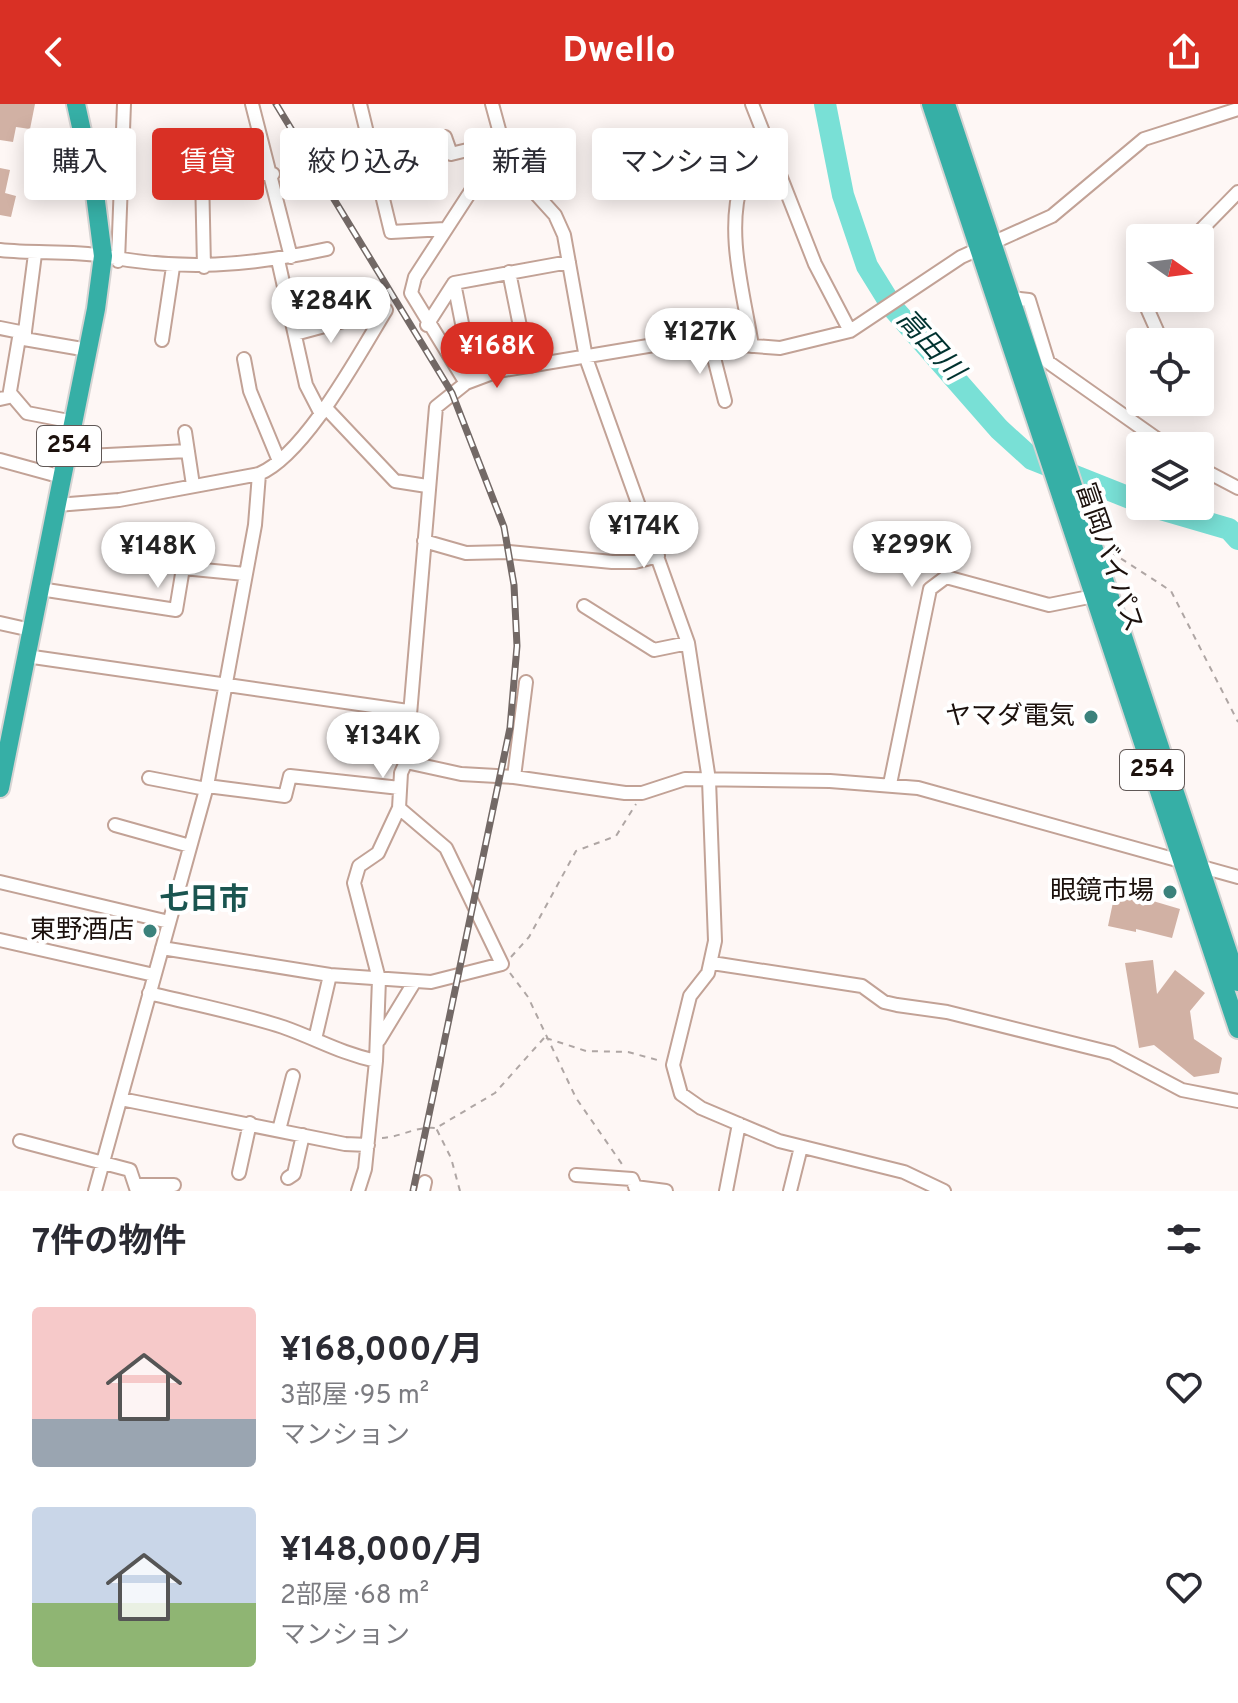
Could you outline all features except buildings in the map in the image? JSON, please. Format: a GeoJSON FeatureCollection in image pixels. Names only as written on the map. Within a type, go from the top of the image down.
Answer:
{"type":"FeatureCollection","features":[{"type":"Feature","properties":{"kind":"highway","name":"254"},"geometry":{"type":"LineString","coordinates":[[0,788],[88,350],[110,258],[76,104]]}},
{"type":"Feature","properties":{"kind":"highway","name":"富岡バイパス"},"geometry":{"type":"LineString","coordinates":[[931,104],[1090,534],[1238,1029]]}},
{"type":"Feature","properties":{"kind":"highway","name":"富岡バイパス"},"geometry":{"type":"LineString","coordinates":[[946,104],[986,247]]}},
{"type":"Feature","properties":{"kind":"highway","name":"富岡バイパス"},"geometry":{"type":"LineString","coordinates":[[1007,306],[1065,511],[1094,596],[1190,862],[1238,982]]}},
{"type":"Feature","properties":{"kind":"street"},"geometry":{"type":"LineString","coordinates":[[110,258],[124,104]]}},
{"type":"Feature","properties":{"kind":"street"},"geometry":{"type":"LineString","coordinates":[[252,104],[273,174],[295,334],[306,385],[323,410],[395,481],[427,486]]}},
{"type":"Feature","properties":{"kind":"street"},"geometry":{"type":"LineString","coordinates":[[360,104],[391,232],[445,229]]}},
{"type":"Feature","properties":{"kind":"street"},"geometry":{"type":"LineString","coordinates":[[492,104],[499,128]]}},
{"type":"Feature","properties":{"kind":"street"},"geometry":{"type":"LineString","coordinates":[[752,104],[815,264],[855,328]]}},
{"type":"Feature","properties":{"kind":"street"},"geometry":{"type":"LineString","coordinates":[[358,1191],[368,1140],[378,1042],[379,979],[354,883],[359,866],[378,853],[399,808],[406,762],[436,407],[470,381],[498,371],[660,344],[710,342],[780,348],[855,328],[943,268],[1052,216],[1144,139],[1235,108]]}},
{"type":"Feature","properties":{"kind":"street"},"geometry":{"type":"LineString","coordinates":[[448,146],[451,154],[464,151]]}},
{"type":"Feature","properties":{"kind":"street"},"geometry":{"type":"LineString","coordinates":[[204,267],[202,174],[273,174]]}},
{"type":"Feature","properties":{"kind":"street"},"geometry":{"type":"LineString","coordinates":[[1207,224],[1238,192]]}},
{"type":"Feature","properties":{"kind":"street"},"geometry":{"type":"LineString","coordinates":[[464,200],[415,277],[411,293],[427,325],[470,381]]}},
{"type":"Feature","properties":{"kind":"street"},"geometry":{"type":"LineString","coordinates":[[541,200],[555,215],[564,235],[586,358],[688,643],[709,780],[715,941],[712,963],[690,996],[673,1065],[681,1094],[701,1108],[801,1147],[904,1172],[944,1191]]}},
{"type":"Feature","properties":{"kind":"street"},"geometry":{"type":"LineString","coordinates":[[737,200],[736,249],[752,346]]}},
{"type":"Feature","properties":{"kind":"street"},"geometry":{"type":"LineString","coordinates":[[0,250],[110,258],[173,267],[204,267],[285,258],[327,249]]}},
{"type":"Feature","properties":{"kind":"street"},"geometry":{"type":"LineString","coordinates":[[35,254],[22,332],[5,396],[27,413],[74,422]]}},
{"type":"Feature","properties":{"kind":"street"},"geometry":{"type":"LineString","coordinates":[[427,325],[454,283],[569,262]]}},
{"type":"Feature","properties":{"kind":"street"},"geometry":{"type":"LineString","coordinates":[[162,340],[173,267]]}},
{"type":"Feature","properties":{"kind":"street"},"geometry":{"type":"LineString","coordinates":[[509,272],[528,366]]}},
{"type":"Feature","properties":{"kind":"street"},"geometry":{"type":"LineString","coordinates":[[454,283],[470,381]]}},
{"type":"Feature","properties":{"kind":"street"},"geometry":{"type":"LineString","coordinates":[[1007,306],[1029,300],[1048,362],[1147,432]]}},
{"type":"Feature","properties":{"kind":"street"},"geometry":{"type":"LineString","coordinates":[[57,505],[119,500],[259,474],[279,461],[323,410],[386,310]]}},
{"type":"Feature","properties":{"kind":"street"},"geometry":{"type":"LineString","coordinates":[[295,334],[358,317]]}},
{"type":"Feature","properties":{"kind":"street"},"geometry":{"type":"LineString","coordinates":[[0,328],[22,332]]}},
{"type":"Feature","properties":{"kind":"street"},"geometry":{"type":"LineString","coordinates":[[22,332],[24,339],[88,350]]}},
{"type":"Feature","properties":{"kind":"street"},"geometry":{"type":"LineString","coordinates":[[710,342],[725,401]]}},
{"type":"Feature","properties":{"kind":"street"},"geometry":{"type":"LineString","coordinates":[[244,359],[250,391],[279,461]]}},
{"type":"Feature","properties":{"kind":"street"},"geometry":{"type":"LineString","coordinates":[[185,432],[193,485]]}},
{"type":"Feature","properties":{"kind":"street"},"geometry":{"type":"LineString","coordinates":[[67,457],[188,451]]}},
{"type":"Feature","properties":{"kind":"street"},"geometry":{"type":"LineString","coordinates":[[0,460],[62,477]]}},
{"type":"Feature","properties":{"kind":"street"},"geometry":{"type":"LineString","coordinates":[[95,1191],[206,788],[255,525],[259,474]]}},
{"type":"Feature","properties":{"kind":"street"},"geometry":{"type":"LineString","coordinates":[[1214,475],[1238,488]]}},
{"type":"Feature","properties":{"kind":"street"},"geometry":{"type":"LineString","coordinates":[[424,541],[466,553],[509,552],[612,562],[635,562],[658,556]]}},
{"type":"Feature","properties":{"kind":"street"},"geometry":{"type":"LineString","coordinates":[[40,589],[176,610],[183,568],[245,574]]}},
{"type":"Feature","properties":{"kind":"street"},"geometry":{"type":"LineString","coordinates":[[890,784],[930,589],[946,577],[1049,605],[1094,596]]}},
{"type":"Feature","properties":{"kind":"street"},"geometry":{"type":"LineString","coordinates":[[584,606],[654,650],[688,643]]}},
{"type":"Feature","properties":{"kind":"street"},"geometry":{"type":"LineString","coordinates":[[0,623],[31,630]]}},
{"type":"Feature","properties":{"kind":"street"},"geometry":{"type":"LineString","coordinates":[[26,656],[408,711]]}},
{"type":"Feature","properties":{"kind":"street"},"geometry":{"type":"LineString","coordinates":[[514,777],[526,682]]}},
{"type":"Feature","properties":{"kind":"street"},"geometry":{"type":"LineString","coordinates":[[406,762],[461,774],[514,777],[586,790],[642,793],[685,779],[890,784],[965,798],[1238,877]]}},
{"type":"Feature","properties":{"kind":"street"},"geometry":{"type":"LineString","coordinates":[[149,778],[206,788],[285,796],[290,776],[400,788]]}},
{"type":"Feature","properties":{"kind":"street"},"geometry":{"type":"LineString","coordinates":[[162,948],[330,975],[415,981],[458,978],[502,964],[446,848],[399,808]]}},
{"type":"Feature","properties":{"kind":"street"},"geometry":{"type":"LineString","coordinates":[[115,825],[190,846]]}},
{"type":"Feature","properties":{"kind":"street"},"geometry":{"type":"LineString","coordinates":[[0,882],[169,922]]}},
{"type":"Feature","properties":{"kind":"street"},"geometry":{"type":"LineString","coordinates":[[0,940],[154,975]]}},
{"type":"Feature","properties":{"kind":"street"},"geometry":{"type":"LineString","coordinates":[[712,963],[862,986],[884,1002],[947,1012],[1112,1053],[1182,1090],[1238,1101]]}},
{"type":"Feature","properties":{"kind":"street"},"geometry":{"type":"LineString","coordinates":[[316,1035],[330,975]]}},
{"type":"Feature","properties":{"kind":"street"},"geometry":{"type":"LineString","coordinates":[[378,1042],[415,981]]}},
{"type":"Feature","properties":{"kind":"street"},"geometry":{"type":"LineString","coordinates":[[149,993],[283,1027],[317,1040],[336,1052],[376,1061]]}},
{"type":"Feature","properties":{"kind":"street"},"geometry":{"type":"LineString","coordinates":[[279,1130],[293,1076]]}},
{"type":"Feature","properties":{"kind":"street"},"geometry":{"type":"LineString","coordinates":[[121,1099],[303,1135],[368,1140]]}},
{"type":"Feature","properties":{"kind":"street"},"geometry":{"type":"LineString","coordinates":[[239,1173],[250,1123]]}},
{"type":"Feature","properties":{"kind":"street"},"geometry":{"type":"LineString","coordinates":[[726,1191],[739,1124]]}},
{"type":"Feature","properties":{"kind":"street"},"geometry":{"type":"LineString","coordinates":[[288,1178],[294,1174],[303,1135]]}},
{"type":"Feature","properties":{"kind":"street"},"geometry":{"type":"LineString","coordinates":[[20,1141],[130,1170],[136,1188],[174,1185]]}},
{"type":"Feature","properties":{"kind":"street"},"geometry":{"type":"LineString","coordinates":[[790,1191],[801,1147]]}},
{"type":"Feature","properties":{"kind":"street"},"geometry":{"type":"LineString","coordinates":[[576,1175],[666,1191]]}},
{"type":"Feature","properties":{"kind":"path"},"geometry":{"type":"LineString","coordinates":[[1090,534],[1171,591],[1238,722]]}},
{"type":"Feature","properties":{"kind":"path"},"geometry":{"type":"LineString","coordinates":[[634,1185],[576,1098],[528,997],[502,964],[529,937],[554,885],[576,851],[616,836],[642,793]]}},
{"type":"Feature","properties":{"kind":"path"},"geometry":{"type":"LineString","coordinates":[[545,1038],[586,1051],[628,1052],[673,1065]]}},
{"type":"Feature","properties":{"kind":"path"},"geometry":{"type":"LineString","coordinates":[[368,1140],[398,1137],[414,1129],[436,1128],[495,1093],[545,1038]]}},
{"type":"Feature","properties":{"kind":"path"},"geometry":{"type":"LineString","coordinates":[[436,1128],[451,1158],[460,1191]]}},
{"type":"Feature","properties":{"kind":"waterway","name":"高田川"},"geometry":{"type":"LineString","coordinates":[[825,104],[843,195],[867,266],[893,308],[999,429],[1032,459],[1126,496]]}},
{"type":"Feature","properties":{"kind":"waterway","name":"高田川"},"geometry":{"type":"LineString","coordinates":[[1198,520],[1229,529],[1238,539]]}},
{"type":"Feature","properties":{"kind":"railway"},"geometry":{"type":"LineString","coordinates":[[276,104],[452,393],[504,527],[514,585],[517,646],[510,728],[413,1191]]}},
{"type":"Feature","properties":{"kind":"place","name":"ヤマダ電気"},"geometry":{"type":"Point","coordinates":[1091,717]}},
{"type":"Feature","properties":{"kind":"place","name":"眼鏡市場"},"geometry":{"type":"Point","coordinates":[1170,892]}},
{"type":"Feature","properties":{"kind":"place","name":"東野酒店"},"geometry":{"type":"Point","coordinates":[150,931]}},
{"type":"Feature","properties":{"kind":"district","name":"七日市"},"geometry":{"type":"Point","coordinates":[204,901]}}]}
